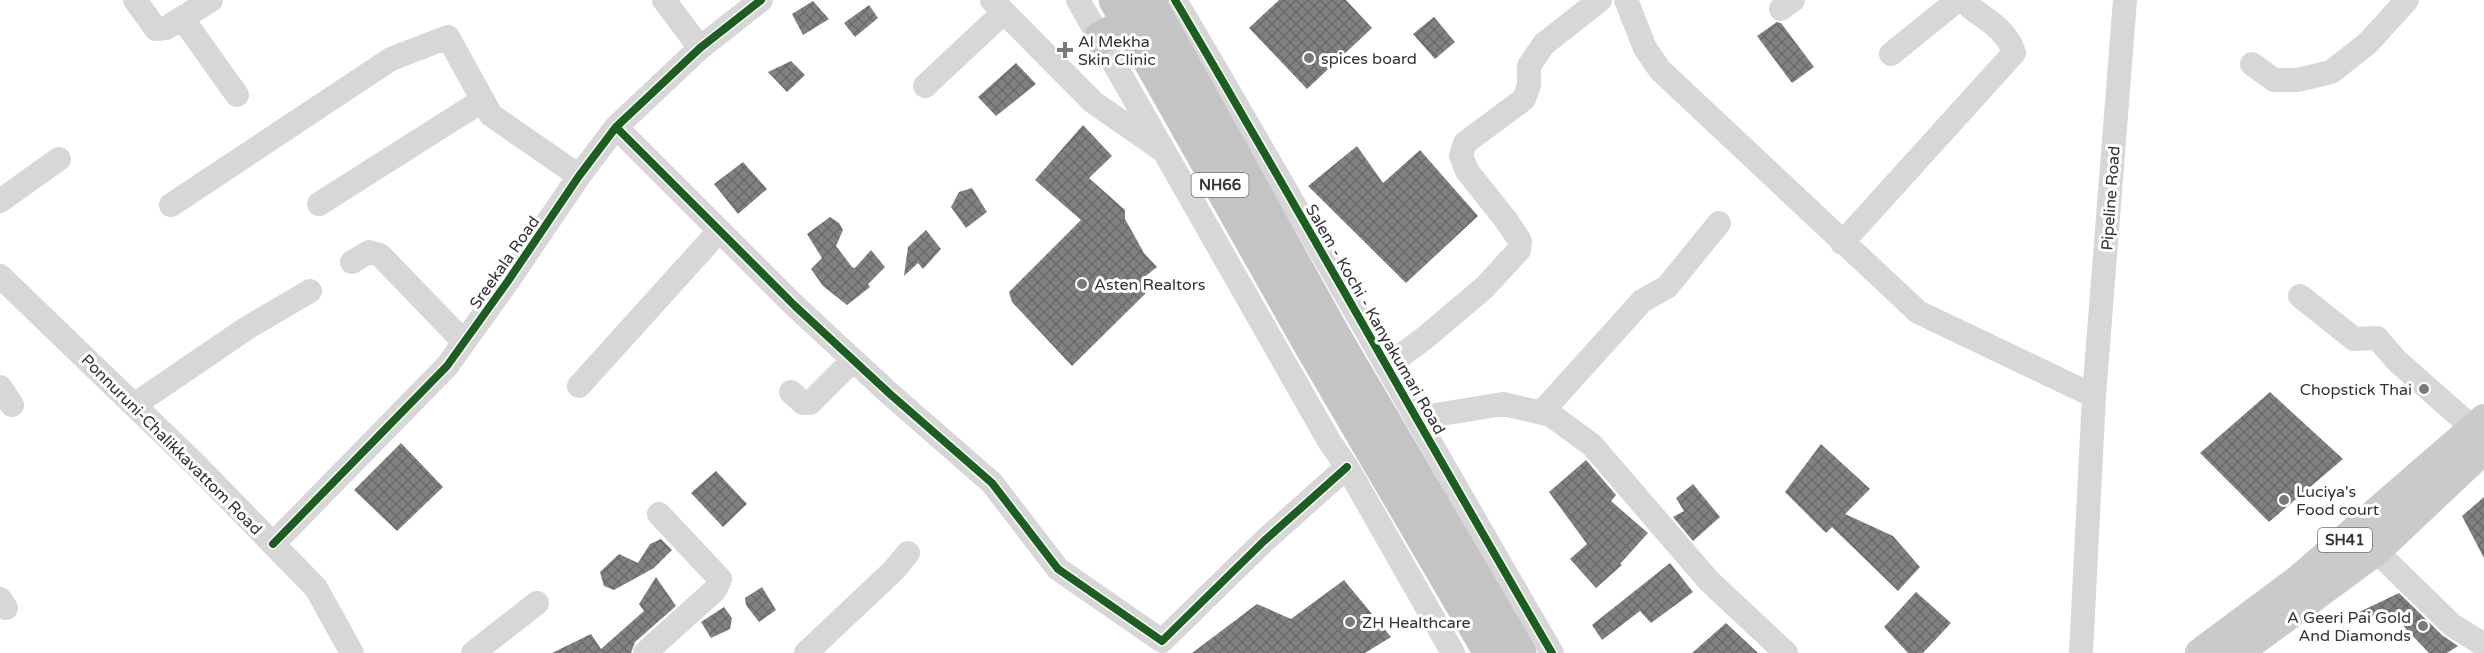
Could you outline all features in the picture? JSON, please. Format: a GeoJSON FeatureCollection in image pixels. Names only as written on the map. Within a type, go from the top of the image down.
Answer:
{"type":"FeatureCollection","features":[{"type":"Feature","properties":{"kind":"highway","name":"NH66"},"geometry":{"type":"LineString","coordinates":[[1141,10],[1311,347],[1490,653]]}},
{"type":"Feature","properties":{"kind":"highway","name":"NH66"},"geometry":{"type":"LineString","coordinates":[[1141,10],[1520,653]]}},
{"type":"Feature","properties":{"kind":"main road","name":"SH41"},"geometry":{"type":"LineString","coordinates":[[2237,653],[2376,551],[2481,432]]}},
{"type":"Feature","properties":{"kind":"main road","name":"SH41"},"geometry":{"type":"LineString","coordinates":[[2200,653],[2298,580],[2481,432]]}},
{"type":"Feature","properties":{"kind":"street"},"geometry":{"type":"LineString","coordinates":[[135,0],[156,29],[166,28],[211,0]]}},
{"type":"Feature","properties":{"kind":"street"},"geometry":{"type":"LineString","coordinates":[[664,0],[700,48]]}},
{"type":"Feature","properties":{"kind":"street","name":"Sreekala Road"},"geometry":{"type":"LineString","coordinates":[[273,544],[447,366],[579,176],[616,127],[700,48],[761,0]]}},
{"type":"Feature","properties":{"kind":"street"},"geometry":{"type":"LineString","coordinates":[[1078,0],[1141,10],[1167,153],[1329,441],[1347,467],[1453,653]]}},
{"type":"Feature","properties":{"kind":"street"},"geometry":{"type":"LineString","coordinates":[[1387,366],[1426,337],[1485,286],[1519,250],[1520,241],[1467,171],[1461,156],[1465,143],[1524,99],[1529,85],[1529,66],[1544,44],[1600,0]]}},
{"type":"Feature","properties":{"kind":"street"},"geometry":{"type":"LineString","coordinates":[[1626,0],[1645,48],[1660,70],[1918,312],[2094,396]]}},
{"type":"Feature","properties":{"kind":"street","name":"Pipeline Road"},"geometry":{"type":"LineString","coordinates":[[2081,653],[2094,396],[2125,0]]}},
{"type":"Feature","properties":{"kind":"street"},"geometry":{"type":"LineString","coordinates":[[2252,64],[2274,80],[2298,80],[2331,72],[2368,43],[2407,0]]}},
{"type":"Feature","properties":{"kind":"street"},"geometry":{"type":"LineString","coordinates":[[1842,243],[2014,53],[2011,43],[1967,2],[1891,54]]}},
{"type":"Feature","properties":{"kind":"street"},"geometry":{"type":"LineString","coordinates":[[925,86],[998,6],[1093,102],[1167,153]]}},
{"type":"Feature","properties":{"kind":"street","name":"Salem - Kochi - Kanyakumari Road"},"geometry":{"type":"LineString","coordinates":[[1141,10],[1277,173],[1402,396],[1417,418],[1552,653]]}},
{"type":"Feature","properties":{"kind":"street"},"geometry":{"type":"LineString","coordinates":[[182,18],[237,95]]}},
{"type":"Feature","properties":{"kind":"street"},"geometry":{"type":"LineString","coordinates":[[171,205],[391,59],[448,37],[491,115],[579,176]]}},
{"type":"Feature","properties":{"kind":"street"},"geometry":{"type":"LineString","coordinates":[[319,204],[483,100]]}},
{"type":"Feature","properties":{"kind":"street"},"geometry":{"type":"LineString","coordinates":[[616,127],[719,231],[853,360],[992,483],[1058,569],[1162,641],[1264,541],[1347,467]]}},
{"type":"Feature","properties":{"kind":"street"},"geometry":{"type":"LineString","coordinates":[[0,201],[59,159]]}},
{"type":"Feature","properties":{"kind":"street"},"geometry":{"type":"LineString","coordinates":[[1541,413],[1642,301],[1667,287],[1719,223]]}},
{"type":"Feature","properties":{"kind":"street"},"geometry":{"type":"LineString","coordinates":[[579,386],[719,231]]}},
{"type":"Feature","properties":{"kind":"street"},"geometry":{"type":"LineString","coordinates":[[352,262],[369,252],[380,255],[464,342]]}},
{"type":"Feature","properties":{"kind":"street","name":"Ponnuruni-Chalikkavattom Road"},"geometry":{"type":"LineString","coordinates":[[0,276],[134,405],[316,588],[352,653]]}},
{"type":"Feature","properties":{"kind":"street"},"geometry":{"type":"LineString","coordinates":[[134,405],[247,328],[310,291]]}},
{"type":"Feature","properties":{"kind":"street"},"geometry":{"type":"LineString","coordinates":[[2300,296],[2354,339],[2377,338],[2397,362],[2481,432]]}},
{"type":"Feature","properties":{"kind":"street"},"geometry":{"type":"LineString","coordinates":[[790,392],[803,403],[810,403],[853,360]]}},
{"type":"Feature","properties":{"kind":"street"},"geometry":{"type":"LineString","coordinates":[[1417,418],[1503,404],[1551,415],[1592,445],[1709,581],[1786,653]]}},
{"type":"Feature","properties":{"kind":"street"},"geometry":{"type":"LineString","coordinates":[[645,653],[715,590],[720,579],[659,514]]}},
{"type":"Feature","properties":{"kind":"street"},"geometry":{"type":"LineString","coordinates":[[2376,551],[2452,625],[2484,645]]}},
{"type":"Feature","properties":{"kind":"street"},"geometry":{"type":"LineString","coordinates":[[806,653],[894,570],[908,552]]}},
{"type":"Feature","properties":{"kind":"street"},"geometry":{"type":"LineString","coordinates":[[488,649],[537,603]]}},
{"type":"Feature","properties":{"kind":"street"},"geometry":{"type":"LineString","coordinates":[[1499,653],[1521,641],[1534,623]]}},
{"type":"Feature","properties":{"kind":"building","name":"spices board"},"geometry":{"type":"Polygon","coordinates":[[[1279,0],[1346,0],[1372,28],[1307,89],[1249,28],[1279,0]]]}},
{"type":"Feature","properties":{"kind":"building"},"geometry":{"type":"Polygon","coordinates":[[[813,1],[829,19],[803,35],[792,14],[813,1]]]}},
{"type":"Feature","properties":{"kind":"building"},"geometry":{"type":"Polygon","coordinates":[[[869,5],[878,18],[855,37],[844,23],[869,5]]]}},
{"type":"Feature","properties":{"kind":"building"},"geometry":{"type":"Polygon","coordinates":[[[1434,17],[1455,42],[1435,59],[1413,34],[1434,17]]]}},
{"type":"Feature","properties":{"kind":"building"},"geometry":{"type":"Polygon","coordinates":[[[1777,22],[1781,23],[1814,67],[1792,83],[1757,36],[1777,22]]]}},
{"type":"Feature","properties":{"kind":"building"},"geometry":{"type":"Polygon","coordinates":[[[791,61],[805,75],[787,92],[768,72],[791,61]]]}},
{"type":"Feature","properties":{"kind":"building"},"geometry":{"type":"Polygon","coordinates":[[[1016,63],[1036,84],[996,116],[978,97],[1016,63]]]}},
{"type":"Feature","properties":{"kind":"building","name":"Asten Realtors"},"geometry":{"type":"Polygon","coordinates":[[[1083,125],[1112,156],[1089,178],[1125,210],[1125,219],[1144,253],[1157,267],[1143,278],[1149,290],[1072,366],[1012,302],[1009,292],[1081,220],[1035,180],[1083,125]]]}},
{"type":"Feature","properties":{"kind":"building"},"geometry":{"type":"Polygon","coordinates":[[[1357,146],[1383,183],[1420,150],[1478,216],[1406,283],[1308,186],[1357,146]]]}},
{"type":"Feature","properties":{"kind":"building"},"geometry":{"type":"Polygon","coordinates":[[[743,162],[767,189],[738,214],[714,184],[743,162]]]}},
{"type":"Feature","properties":{"kind":"building"},"geometry":{"type":"Polygon","coordinates":[[[972,188],[987,212],[966,228],[951,207],[959,192],[972,188]]]}},
{"type":"Feature","properties":{"kind":"building"},"geometry":{"type":"Polygon","coordinates":[[[830,217],[839,223],[843,230],[836,246],[852,267],[855,268],[871,250],[885,267],[868,284],[870,287],[847,305],[823,286],[811,269],[822,258],[807,234],[830,217]]]}},
{"type":"Feature","properties":{"kind":"building"},"geometry":{"type":"Polygon","coordinates":[[[926,230],[941,249],[923,269],[918,263],[904,276],[908,247],[926,230]]]}},
{"type":"Feature","properties":{"kind":"building"},"geometry":{"type":"Polygon","coordinates":[[[2270,392],[2343,459],[2269,522],[2200,453],[2270,392]]]}},
{"type":"Feature","properties":{"kind":"building"},"geometry":{"type":"Polygon","coordinates":[[[401,443],[443,487],[397,531],[354,490],[401,443]]]}},
{"type":"Feature","properties":{"kind":"building"},"geometry":{"type":"Polygon","coordinates":[[[1821,444],[1870,489],[1845,514],[1893,536],[1920,567],[1898,591],[1832,527],[1826,533],[1785,492],[1821,444]]]}},
{"type":"Feature","properties":{"kind":"building"},"geometry":{"type":"Polygon","coordinates":[[[1586,460],[1616,495],[1611,501],[1648,533],[1620,564],[1622,565],[1596,588],[1570,559],[1587,544],[1549,492],[1586,460]]]}},
{"type":"Feature","properties":{"kind":"building"},"geometry":{"type":"Polygon","coordinates":[[[716,471],[747,504],[723,527],[691,493],[716,471]]]}},
{"type":"Feature","properties":{"kind":"building"},"geometry":{"type":"Polygon","coordinates":[[[1693,484],[1720,517],[1693,541],[1673,517],[1684,511],[1676,498],[1693,484]]]}},
{"type":"Feature","properties":{"kind":"building"},"geometry":{"type":"Polygon","coordinates":[[[2484,497],[2484,558],[2462,516],[2484,497]]]}},
{"type":"Feature","properties":{"kind":"building"},"geometry":{"type":"Polygon","coordinates":[[[661,539],[672,550],[654,568],[614,590],[604,586],[600,572],[619,554],[638,563],[650,544],[661,539]]]}},
{"type":"Feature","properties":{"kind":"building"},"geometry":{"type":"Polygon","coordinates":[[[1670,563],[1693,592],[1651,623],[1640,611],[1602,640],[1592,625],[1670,563]]]}},
{"type":"Feature","properties":{"kind":"building"},"geometry":{"type":"Polygon","coordinates":[[[656,577],[676,606],[635,642],[631,653],[552,653],[591,634],[601,649],[644,611],[639,604],[656,577]]]}},
{"type":"Feature","properties":{"kind":"building"},"geometry":{"type":"Polygon","coordinates":[[[1344,580],[1391,637],[1365,653],[1192,653],[1257,604],[1291,619],[1344,580]]]}},
{"type":"Feature","properties":{"kind":"building"},"geometry":{"type":"Polygon","coordinates":[[[762,587],[776,610],[759,622],[746,605],[745,598],[762,587]]]}},
{"type":"Feature","properties":{"kind":"building"},"geometry":{"type":"Polygon","coordinates":[[[1916,592],[1951,623],[1923,653],[1908,653],[1884,627],[1916,592]]]}},
{"type":"Feature","properties":{"kind":"building","name":"A Geeri Pai Gold And Diamonds"},"geometry":{"type":"Polygon","coordinates":[[[2399,593],[2442,635],[2458,646],[2447,653],[2429,653],[2391,613],[2356,621],[2353,615],[2399,593]]]}},
{"type":"Feature","properties":{"kind":"building"},"geometry":{"type":"Polygon","coordinates":[[[724,607],[732,618],[730,629],[711,638],[701,622],[724,607]]]}},
{"type":"Feature","properties":{"kind":"building"},"geometry":{"type":"Polygon","coordinates":[[[1726,623],[1758,653],[1692,653],[1726,623]]]}},
{"type":"Feature","properties":{"kind":"cycle path"},"geometry":{"type":"LineString","coordinates":[[273,544],[447,366],[579,176],[616,127],[700,48],[761,0]]}},
{"type":"Feature","properties":{"kind":"cycle path"},"geometry":{"type":"LineString","coordinates":[[1175,0],[1552,653]]}},
{"type":"Feature","properties":{"kind":"cycle path"},"geometry":{"type":"LineString","coordinates":[[616,127],[795,306],[890,394],[992,483],[1058,569],[1162,641],[1264,541],[1347,467]]}},
{"type":"Feature","properties":{"kind":"place","name":"Al Mekha Skin Clinic"},"geometry":{"type":"Point","coordinates":[1065,50]}},
{"type":"Feature","properties":{"kind":"place","name":"spices board"},"geometry":{"type":"Point","coordinates":[1309,58]}},
{"type":"Feature","properties":{"kind":"place","name":"Asten Realtors"},"geometry":{"type":"Point","coordinates":[1082,284]}},
{"type":"Feature","properties":{"kind":"place","name":"Chopstick Thai"},"geometry":{"type":"Point","coordinates":[2424,389]}},
{"type":"Feature","properties":{"kind":"place","name":"Luciya's Food court"},"geometry":{"type":"Point","coordinates":[2284,500]}},
{"type":"Feature","properties":{"kind":"place","name":"ZH Healthcare"},"geometry":{"type":"Point","coordinates":[1350,622]}},
{"type":"Feature","properties":{"kind":"place","name":"A Geeri Pai Gold And Diamonds"},"geometry":{"type":"Point","coordinates":[2423,626]}}]}
